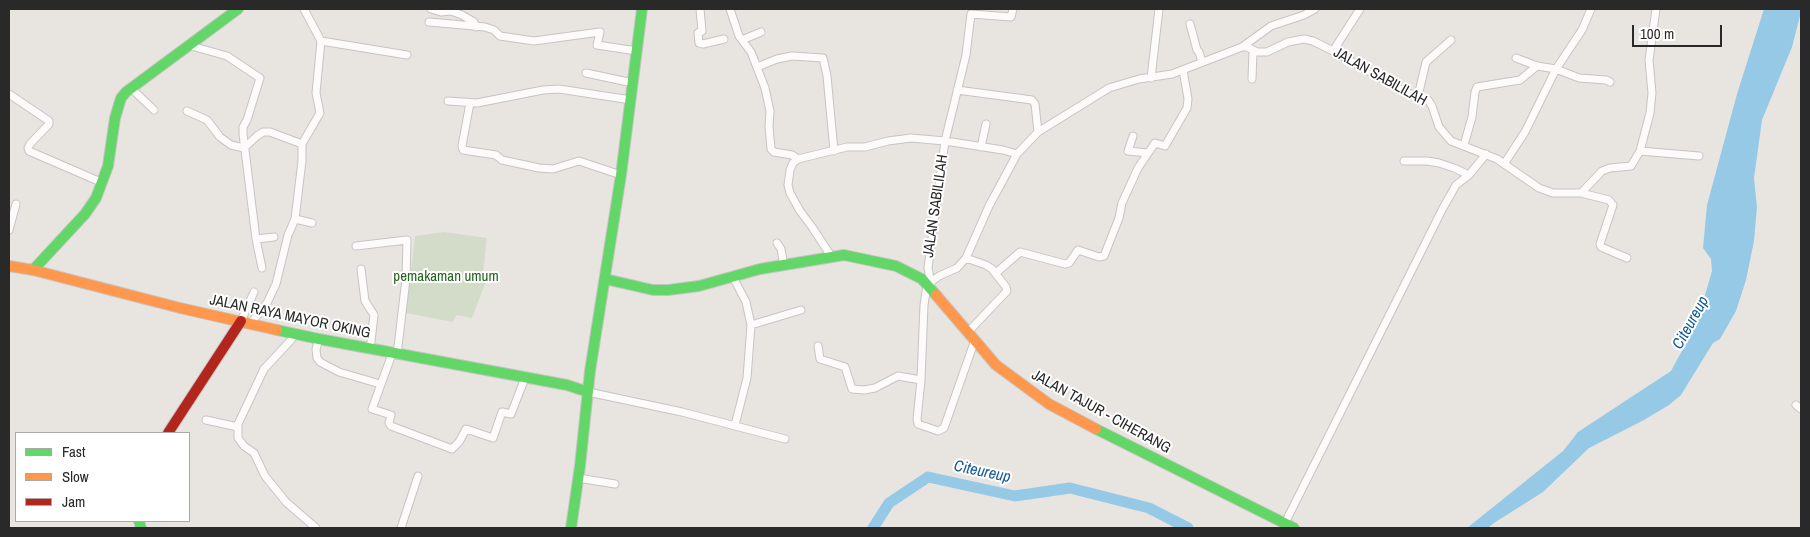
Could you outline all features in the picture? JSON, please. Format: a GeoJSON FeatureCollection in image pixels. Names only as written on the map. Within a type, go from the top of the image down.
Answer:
{"type":"FeatureCollection","features":[{"type":"Feature","properties":{"kind":"main road"},"geometry":{"type":"LineString","coordinates":[[33,270],[85,214],[103,182],[108,166],[118,105],[126,92],[238,9]]}},
{"type":"Feature","properties":{"kind":"main road"},"geometry":{"type":"LineString","coordinates":[[571,528],[590,371],[621,176],[642,9]]}},
{"type":"Feature","properties":{"kind":"main road","name":"JALAN TAJUR - CIHERANG"},"geometry":{"type":"LineString","coordinates":[[605,279],[643,288],[668,290],[700,286],[760,269],[831,256],[857,256],[896,266],[929,284],[996,365],[1008,376],[1049,404],[1219,492],[1290,526]]}},
{"type":"Feature","properties":{"kind":"main road","name":"JALAN RAYA MAYOR OKING"},"geometry":{"type":"LineString","coordinates":[[9,266],[33,270],[180,308],[295,334],[370,350],[567,385],[588,392]]}},
{"type":"Feature","properties":{"kind":"main road"},"geometry":{"type":"LineString","coordinates":[[169,432],[246,322]]}},
{"type":"Feature","properties":{"kind":"main road"},"geometry":{"type":"LineString","coordinates":[[567,385],[590,371]]}},
{"type":"Feature","properties":{"kind":"street"},"geometry":{"type":"LineString","coordinates":[[246,322],[267,303],[276,284],[288,235],[295,219],[302,161],[302,144],[320,113],[316,93],[321,41],[304,9]]}},
{"type":"Feature","properties":{"kind":"street"},"geometry":{"type":"LineString","coordinates":[[431,9],[441,12],[451,11],[462,15],[474,22],[476,27]]}},
{"type":"Feature","properties":{"kind":"street"},"geometry":{"type":"LineString","coordinates":[[700,9],[702,31],[698,33],[699,44],[724,39]]}},
{"type":"Feature","properties":{"kind":"street"},"geometry":{"type":"LineString","coordinates":[[730,9],[742,40],[751,52],[769,101],[771,149],[774,152],[792,155],[798,159]]}},
{"type":"Feature","properties":{"kind":"street"},"geometry":{"type":"LineString","coordinates":[[831,256],[790,193],[788,185],[793,163],[798,159],[848,147],[865,147],[901,138],[945,141],[966,55],[971,14],[1011,17],[1012,9]]}},
{"type":"Feature","properties":{"kind":"street"},"geometry":{"type":"LineString","coordinates":[[1150,78],[1158,9]]}},
{"type":"Feature","properties":{"kind":"street"},"geometry":{"type":"LineString","coordinates":[[1242,47],[1271,26],[1304,15],[1315,9]]}},
{"type":"Feature","properties":{"kind":"street"},"geometry":{"type":"LineString","coordinates":[[1333,51],[1360,9]]}},
{"type":"Feature","properties":{"kind":"street"},"geometry":{"type":"LineString","coordinates":[[1504,164],[1525,132],[1556,70],[1582,30],[1591,9]]}},
{"type":"Feature","properties":{"kind":"street"},"geometry":{"type":"LineString","coordinates":[[1581,192],[1602,171],[1610,168],[1631,166],[1640,151],[1650,113],[1652,93],[1649,60],[1656,9]]}},
{"type":"Feature","properties":{"kind":"street"},"geometry":{"type":"LineString","coordinates":[[429,22],[494,30],[503,37],[534,41],[600,32],[597,45],[637,51]]}},
{"type":"Feature","properties":{"kind":"street"},"geometry":{"type":"LineString","coordinates":[[1190,24],[1202,62]]}},
{"type":"Feature","properties":{"kind":"street"},"geometry":{"type":"LineString","coordinates":[[742,40],[761,32]]}},
{"type":"Feature","properties":{"kind":"street","name":"JALAN SABILILAH"},"geometry":{"type":"LineString","coordinates":[[929,284],[939,276],[958,268],[966,258],[989,206],[1016,154],[1038,132],[1109,88],[1183,70],[1242,47],[1247,47],[1257,52],[1267,52],[1288,42],[1304,39],[1313,41],[1333,51],[1397,88],[1428,100],[1439,127],[1451,141],[1486,154],[1539,188],[1552,193],[1581,192],[1609,200],[1613,205],[1600,244],[1601,247],[1627,258]]}},
{"type":"Feature","properties":{"kind":"street"},"geometry":{"type":"LineString","coordinates":[[1418,96],[1426,62],[1451,40]]}},
{"type":"Feature","properties":{"kind":"street"},"geometry":{"type":"LineString","coordinates":[[321,41],[407,55]]}},
{"type":"Feature","properties":{"kind":"street"},"geometry":{"type":"LineString","coordinates":[[188,45],[230,58],[260,78],[243,128],[256,239],[262,268]]}},
{"type":"Feature","properties":{"kind":"street"},"geometry":{"type":"LineString","coordinates":[[1252,79],[1253,51]]}},
{"type":"Feature","properties":{"kind":"street"},"geometry":{"type":"LineString","coordinates":[[757,67],[777,59],[792,56],[823,58],[828,76],[834,151]]}},
{"type":"Feature","properties":{"kind":"street"},"geometry":{"type":"LineString","coordinates":[[1516,58],[1579,78],[1610,82]]}},
{"type":"Feature","properties":{"kind":"street"},"geometry":{"type":"LineString","coordinates":[[1464,145],[1472,117],[1477,87],[1520,80],[1538,66]]}},
{"type":"Feature","properties":{"kind":"street"},"geometry":{"type":"LineString","coordinates":[[996,274],[1020,252],[1065,264],[1069,263],[1076,251],[1080,250],[1102,257],[1109,246],[1122,203],[1135,175],[1156,143],[1165,146],[1187,108],[1188,99],[1183,70]]}},
{"type":"Feature","properties":{"kind":"street"},"geometry":{"type":"LineString","coordinates":[[586,73],[634,83]]}},
{"type":"Feature","properties":{"kind":"street"},"geometry":{"type":"LineString","coordinates":[[131,88],[154,110]]}},
{"type":"Feature","properties":{"kind":"street"},"geometry":{"type":"LineString","coordinates":[[448,101],[470,103],[552,89],[568,89],[631,100]]}},
{"type":"Feature","properties":{"kind":"street"},"geometry":{"type":"LineString","coordinates":[[957,90],[1032,100],[1035,104],[1038,132]]}},
{"type":"Feature","properties":{"kind":"street"},"geometry":{"type":"LineString","coordinates":[[9,94],[49,121],[49,124],[30,144],[29,152],[103,182]]}},
{"type":"Feature","properties":{"kind":"street"},"geometry":{"type":"LineString","coordinates":[[470,103],[462,146],[464,150],[496,155],[502,160],[540,168],[553,169],[579,161],[621,176]]}},
{"type":"Feature","properties":{"kind":"street"},"geometry":{"type":"LineString","coordinates":[[187,111],[207,120],[224,142],[244,148]]}},
{"type":"Feature","properties":{"kind":"street"},"geometry":{"type":"LineString","coordinates":[[981,147],[986,124]]}},
{"type":"Feature","properties":{"kind":"street"},"geometry":{"type":"LineString","coordinates":[[244,148],[263,132],[270,132],[302,144]]}},
{"type":"Feature","properties":{"kind":"street"},"geometry":{"type":"LineString","coordinates":[[1133,136],[1128,151],[1148,153]]}},
{"type":"Feature","properties":{"kind":"street","name":"JALAN SABILILAH"},"geometry":{"type":"LineString","coordinates":[[929,284],[928,268],[945,141],[1016,154]]}},
{"type":"Feature","properties":{"kind":"street"},"geometry":{"type":"LineString","coordinates":[[1640,151],[1699,156]]}},
{"type":"Feature","properties":{"kind":"street"},"geometry":{"type":"LineString","coordinates":[[1290,526],[1443,208],[1456,185],[1469,175],[1486,154]]}},
{"type":"Feature","properties":{"kind":"street"},"geometry":{"type":"LineString","coordinates":[[1404,161],[1439,163],[1469,175]]}},
{"type":"Feature","properties":{"kind":"street"},"geometry":{"type":"LineString","coordinates":[[9,230],[16,204]]}},
{"type":"Feature","properties":{"kind":"street"},"geometry":{"type":"LineString","coordinates":[[295,219],[312,223]]}},
{"type":"Feature","properties":{"kind":"street"},"geometry":{"type":"LineString","coordinates":[[256,239],[274,237]]}},
{"type":"Feature","properties":{"kind":"street"},"geometry":{"type":"LineString","coordinates":[[356,246],[406,240],[406,279],[395,354],[380,384],[372,409],[391,415],[390,425],[452,449],[459,442],[465,429],[493,438],[502,412],[511,414],[525,378]]}},
{"type":"Feature","properties":{"kind":"street"},"geometry":{"type":"LineString","coordinates":[[777,243],[781,249],[784,266]]}},
{"type":"Feature","properties":{"kind":"street"},"geometry":{"type":"LineString","coordinates":[[966,258],[986,265],[996,274],[1007,291],[968,332]]}},
{"type":"Feature","properties":{"kind":"street"},"geometry":{"type":"LineString","coordinates":[[361,269],[365,301],[374,315],[370,350]]}},
{"type":"Feature","properties":{"kind":"street"},"geometry":{"type":"LineString","coordinates":[[732,277],[746,302],[751,324],[748,378],[734,425]]}},
{"type":"Feature","properties":{"kind":"street"},"geometry":{"type":"LineString","coordinates":[[732,277],[743,301],[748,327],[743,386],[734,425]]}},
{"type":"Feature","properties":{"kind":"street"},"geometry":{"type":"LineString","coordinates":[[929,284],[924,305],[918,424],[938,431],[942,430],[946,425],[975,340]]}},
{"type":"Feature","properties":{"kind":"street"},"geometry":{"type":"LineString","coordinates":[[246,322],[254,292]]}},
{"type":"Feature","properties":{"kind":"street"},"geometry":{"type":"LineString","coordinates":[[751,324],[801,310]]}},
{"type":"Feature","properties":{"kind":"street"},"geometry":{"type":"LineString","coordinates":[[295,334],[264,370],[238,427],[239,442],[254,453],[261,470],[286,502],[316,528]]}},
{"type":"Feature","properties":{"kind":"street"},"geometry":{"type":"LineString","coordinates":[[319,339],[316,349],[319,362],[339,372],[380,384]]}},
{"type":"Feature","properties":{"kind":"street"},"geometry":{"type":"LineString","coordinates":[[818,346],[820,360],[845,367],[852,389],[864,390],[875,388],[898,376],[921,380]]}},
{"type":"Feature","properties":{"kind":"street"},"geometry":{"type":"LineString","coordinates":[[588,392],[682,412],[785,439]]}},
{"type":"Feature","properties":{"kind":"street"},"geometry":{"type":"LineString","coordinates":[[206,420],[238,427]]}},
{"type":"Feature","properties":{"kind":"street"},"geometry":{"type":"LineString","coordinates":[[401,528],[418,476]]}},
{"type":"Feature","properties":{"kind":"street"},"geometry":{"type":"LineString","coordinates":[[578,478],[615,484]]}},
{"type":"Feature","properties":{"kind":"green space","name":"pemakaman umum"},"geometry":{"type":"Polygon","coordinates":[[[444,232],[487,238],[483,272],[486,281],[472,318],[457,315],[453,322],[406,313],[415,236],[444,232]]]}},
{"type":"Feature","properties":{"kind":"water"},"geometry":{"type":"Polygon","coordinates":[[[1764,9],[1801,9],[1801,12],[1792,47],[1762,120],[1754,178],[1757,207],[1754,241],[1746,280],[1736,311],[1720,339],[1713,343],[1681,395],[1669,405],[1589,448],[1543,492],[1488,528],[1467,528],[1563,451],[1578,432],[1671,371],[1697,323],[1712,271],[1711,259],[1703,248],[1707,205],[1737,94],[1764,9]]]}},
{"type":"Feature","properties":{"kind":"waterway","name":"Citeureup"},"geometry":{"type":"LineString","coordinates":[[873,528],[889,503],[928,477],[1015,496],[1070,488],[1149,508],[1188,528]]}},
{"type":"Feature","properties":{"kind":"traffic: fast"},"geometry":{"type":"LineString","coordinates":[[33,270],[85,214],[96,198],[108,166],[115,118],[121,98],[126,92],[238,9]]}},
{"type":"Feature","properties":{"kind":"traffic: fast"},"geometry":{"type":"LineString","coordinates":[[571,528],[590,371],[621,175],[642,9]]}},
{"type":"Feature","properties":{"kind":"traffic: fast"},"geometry":{"type":"LineString","coordinates":[[605,279],[653,290],[668,290],[699,286],[760,269],[844,255],[896,266],[922,279],[936,295]]}},
{"type":"Feature","properties":{"kind":"traffic: fast"},"geometry":{"type":"LineString","coordinates":[[277,330],[567,385],[588,392]]}},
{"type":"Feature","properties":{"kind":"traffic: fast"},"geometry":{"type":"LineString","coordinates":[[1096,429],[1294,528]]}},
{"type":"Feature","properties":{"kind":"traffic: fast"},"geometry":{"type":"LineString","coordinates":[[139,522],[141,528]]}},
{"type":"Feature","properties":{"kind":"traffic: slow"},"geometry":{"type":"LineString","coordinates":[[9,266],[33,270],[180,308],[277,330]]}},
{"type":"Feature","properties":{"kind":"traffic: slow"},"geometry":{"type":"LineString","coordinates":[[936,295],[996,365],[1049,404],[1096,429]]}},
{"type":"Feature","properties":{"kind":"traffic: jam"},"geometry":{"type":"LineString","coordinates":[[169,432],[241,321]]}}]}
